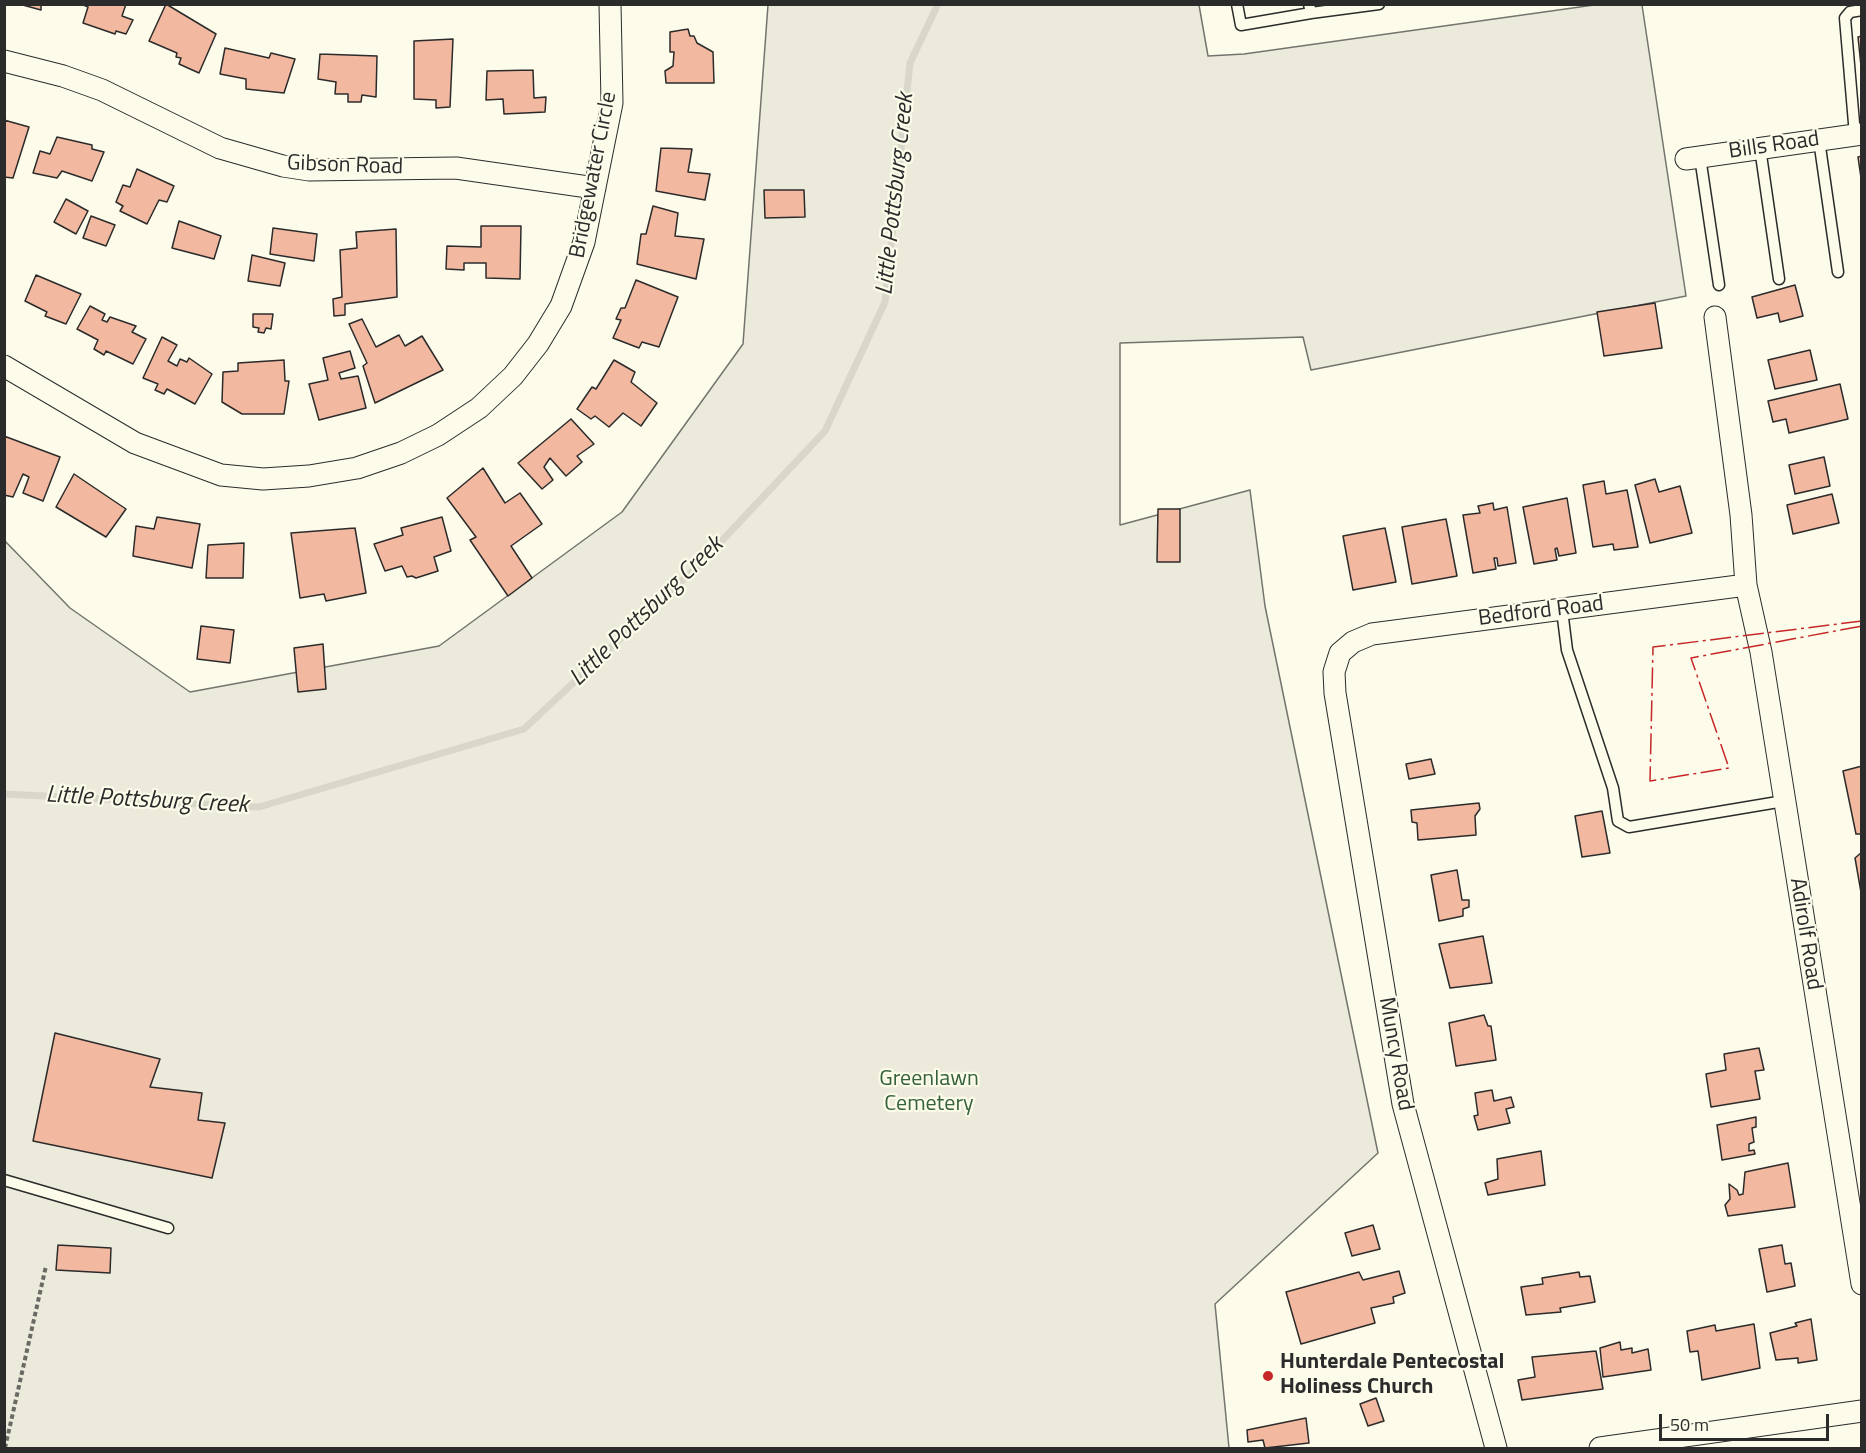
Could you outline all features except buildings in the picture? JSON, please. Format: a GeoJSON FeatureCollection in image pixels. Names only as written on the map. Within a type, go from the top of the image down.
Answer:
{"type":"FeatureCollection","features":[{"type":"Feature","properties":{"kind":"street","name":"Bridgewater Circle"},"geometry":{"type":"LineString","coordinates":[[4,366],[135,443],[221,475],[263,479],[309,476],[357,468],[401,453],[438,435],[480,408],[513,375],[538,344],[561,306],[584,242],[612,103],[610,4]]}},
{"type":"Feature","properties":{"kind":"street","name":"Gibson Road"},"geometry":{"type":"LineString","coordinates":[[4,61],[83,83],[220,148],[283,166],[309,170],[456,168],[596,188]]}},
{"type":"Feature","properties":{"kind":"street","name":"Bills Road"},"geometry":{"type":"LineString","coordinates":[[1693,158],[1858,134]]}},
{"type":"Feature","properties":{"kind":"street","name":"Adirolf Road"},"geometry":{"type":"LineString","coordinates":[[1715,317],[1741,515],[1746,585],[1761,652],[1862,1284]]}},
{"type":"Feature","properties":{"kind":"street","name":"Bedford Road"},"geometry":{"type":"LineString","coordinates":[[1340,653],[1353,642],[1372,634],[1746,585]]}},
{"type":"Feature","properties":{"kind":"street","name":"Muncy Road"},"geometry":{"type":"LineString","coordinates":[[1340,653],[1334,672],[1335,693],[1403,1104],[1496,1449]]}},
{"type":"Feature","properties":{"kind":"street"},"geometry":{"type":"LineString","coordinates":[[1600,1449],[1862,1411]]}},
{"type":"Feature","properties":{"kind":"lane"},"geometry":{"type":"LineString","coordinates":[[1238,4],[1241,25],[1310,9],[1379,4]]}},
{"type":"Feature","properties":{"kind":"lane"},"geometry":{"type":"LineString","coordinates":[[1858,134],[1845,18],[1850,12],[1862,10]]}},
{"type":"Feature","properties":{"kind":"lane"},"geometry":{"type":"LineString","coordinates":[[1819,140],[1838,272]]}},
{"type":"Feature","properties":{"kind":"lane"},"geometry":{"type":"LineString","coordinates":[[1760,148],[1779,279]]}},
{"type":"Feature","properties":{"kind":"lane"},"geometry":{"type":"LineString","coordinates":[[1693,158],[1719,285]]}},
{"type":"Feature","properties":{"kind":"lane"},"geometry":{"type":"LineString","coordinates":[[1562,610],[1567,650],[1613,788],[1618,821],[1629,827],[1785,801]]}},
{"type":"Feature","properties":{"kind":"lane"},"geometry":{"type":"LineString","coordinates":[[4,1180],[168,1228]]}},
{"type":"Feature","properties":{"kind":"path"},"geometry":{"type":"LineString","coordinates":[[5,1449],[46,1266]]}},
{"type":"Feature","properties":{"kind":"green space","name":"Greenlawn Cemetery"},"geometry":{"type":"Polygon","coordinates":[[[768,5],[1199,5],[1208,56],[1244,54],[1594,5],[1642,5],[1686,296],[1311,370],[1303,337],[1120,343],[1120,525],[1250,490],[1265,606],[1378,1153],[1215,1304],[1229,1448],[5,1448],[4,540],[70,608],[190,692],[439,646],[622,512],[743,344],[768,5]]]}},
{"type":"Feature","properties":{"kind":"waterway","name":"Little Pottsburg Creek"},"geometry":{"type":"LineString","coordinates":[[4,794],[259,807],[524,729],[701,563],[825,431],[885,302],[910,63],[938,4]]}},
{"type":"Feature","properties":{"kind":"power"},"geometry":{"type":"LineString","coordinates":[[1862,621],[1653,647],[1650,781],[1729,768],[1691,658],[1862,626]]}},
{"type":"Feature","properties":{"kind":"place","name":"Hunterdale Pentecostal Holiness Church"},"geometry":{"type":"Point","coordinates":[1268,1376]}}]}
